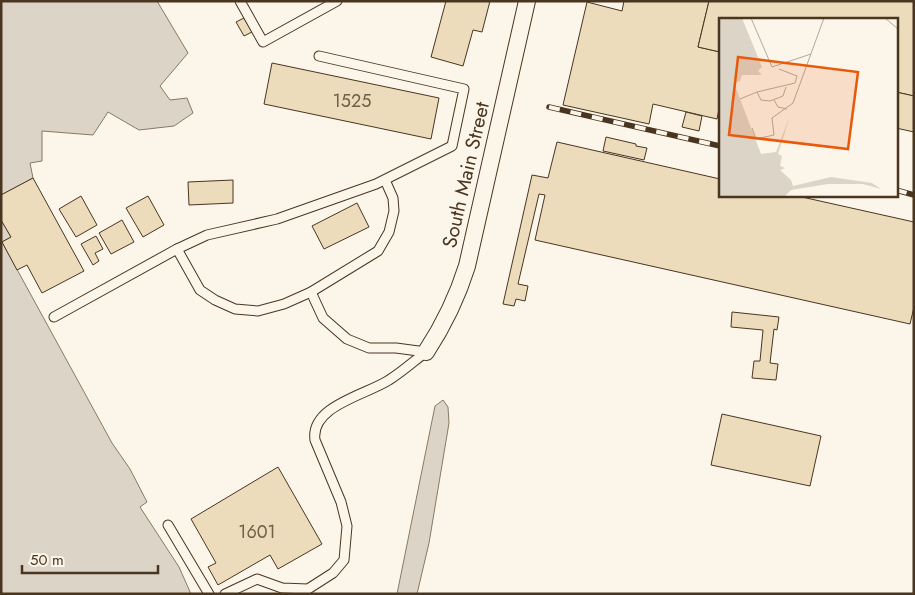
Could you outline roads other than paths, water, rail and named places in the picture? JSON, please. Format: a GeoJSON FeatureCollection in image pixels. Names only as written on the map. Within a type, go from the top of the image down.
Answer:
{"type":"FeatureCollection","features":[{"type":"Feature","properties":{"kind":"street","name":"South Main Street"},"geometry":{"type":"LineString","coordinates":[[426,352],[441,329],[456,298],[467,266],[527,1]]}},
{"type":"Feature","properties":{"kind":"lane"},"geometry":{"type":"LineString","coordinates":[[240,1],[263,42],[337,1]]}},
{"type":"Feature","properties":{"kind":"lane"},"geometry":{"type":"LineString","coordinates":[[54,317],[177,249],[207,235],[278,219],[385,180],[452,146],[464,89],[319,56]]}},
{"type":"Feature","properties":{"kind":"lane"},"geometry":{"type":"LineString","coordinates":[[177,249],[200,290],[215,300],[236,309],[258,310],[284,304],[311,292],[378,251],[389,232],[394,211],[393,198],[385,180]]}},
{"type":"Feature","properties":{"kind":"lane"},"geometry":{"type":"LineString","coordinates":[[311,292],[323,318],[347,340],[369,348],[396,348],[426,352]]}},
{"type":"Feature","properties":{"kind":"lane"},"geometry":{"type":"LineString","coordinates":[[225,594],[257,579],[282,588],[308,589],[333,573],[344,560],[347,526],[341,502],[315,440],[314,432],[318,422],[328,411],[388,381],[426,352]]}},
{"type":"Feature","properties":{"kind":"lane"},"geometry":{"type":"LineString","coordinates":[[168,525],[209,594]]}},
{"type":"Feature","properties":{"kind":"railway"},"geometry":{"type":"LineString","coordinates":[[549,107],[719,146]]}},
{"type":"Feature","properties":{"kind":"railway"},"geometry":{"type":"LineString","coordinates":[[898,191],[914,195]]}}]}
